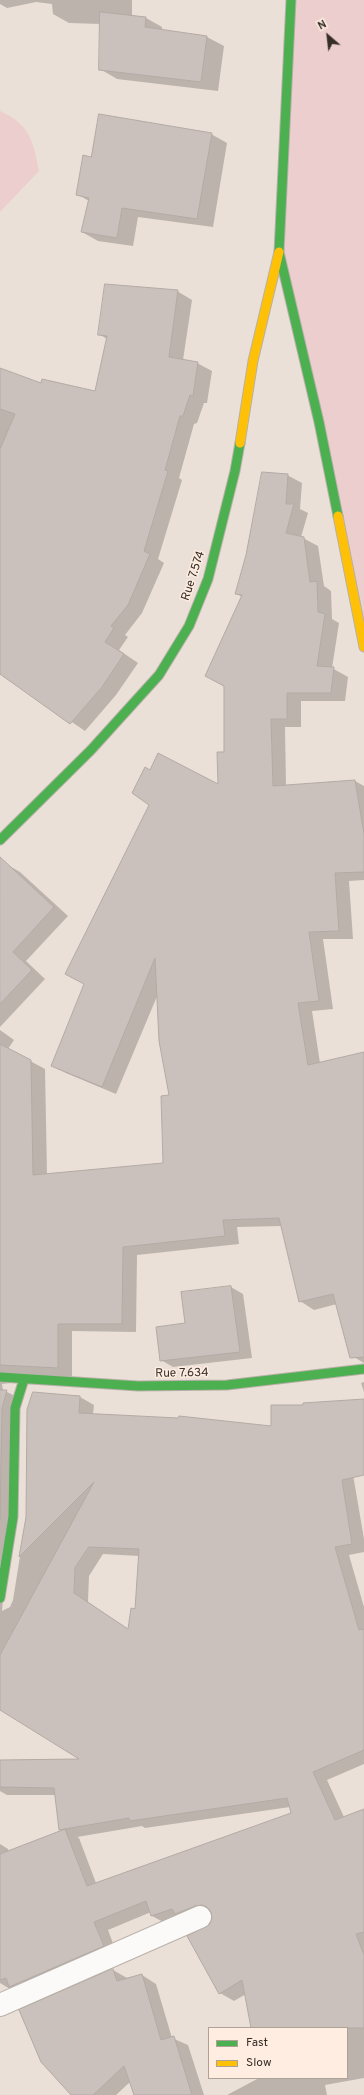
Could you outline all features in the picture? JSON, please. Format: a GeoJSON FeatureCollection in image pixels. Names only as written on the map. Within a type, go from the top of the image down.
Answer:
{"type":"FeatureCollection","features":[{"type":"Feature","properties":{"kind":"street"},"geometry":{"type":"LineString","coordinates":[[291,0],[279,252],[319,422],[364,647]]}},
{"type":"Feature","properties":{"kind":"street","name":"Rue 7.574"},"geometry":{"type":"LineString","coordinates":[[0,840],[20,822],[91,750],[159,675],[189,626],[208,578],[235,470],[253,361],[279,252]]}},
{"type":"Feature","properties":{"kind":"street","name":"Rue 7.634"},"geometry":{"type":"LineString","coordinates":[[0,1377],[138,1386],[227,1385],[364,1369]]}},
{"type":"Feature","properties":{"kind":"street"},"geometry":{"type":"LineString","coordinates":[[0,1598],[13,1517],[15,1408],[24,1378]]}},
{"type":"Feature","properties":{"kind":"street"},"geometry":{"type":"LineString","coordinates":[[0,2005],[200,1917]]}},
{"type":"Feature","properties":{"kind":"shaded area"},"geometry":{"type":"Polygon","coordinates":[[[291,0],[364,0],[364,647],[279,252],[291,0]]]}},
{"type":"Feature","properties":{"kind":"shaded area"},"geometry":{"type":"Polygon","coordinates":[[[0,111],[10,116],[24,128],[32,142],[39,171],[0,212],[0,111]]]}},
{"type":"Feature","properties":{"kind":"building"},"geometry":{"type":"Polygon","coordinates":[[[100,12],[146,17],[145,27],[207,36],[201,82],[99,70],[100,12]]]}},
{"type":"Feature","properties":{"kind":"building"},"geometry":{"type":"Polygon","coordinates":[[[99,114],[212,133],[197,219],[122,208],[117,238],[81,232],[89,198],[76,195],[83,155],[91,157],[99,114]]]}},
{"type":"Feature","properties":{"kind":"building"},"geometry":{"type":"Polygon","coordinates":[[[105,284],[178,290],[169,357],[198,362],[193,396],[190,395],[183,416],[180,416],[165,470],[168,471],[144,551],[150,554],[128,605],[111,626],[114,628],[105,642],[124,654],[102,687],[70,724],[0,674],[0,449],[15,414],[0,409],[0,368],[41,383],[42,379],[95,391],[107,336],[98,335],[105,284]]]}},
{"type":"Feature","properties":{"kind":"building"},"geometry":{"type":"Polygon","coordinates":[[[262,472],[288,474],[286,504],[294,504],[286,533],[304,537],[310,582],[317,581],[318,612],[325,614],[317,666],[334,667],[331,693],[287,693],[287,719],[271,719],[273,786],[355,780],[364,834],[364,872],[335,873],[339,931],[309,932],[319,1001],[298,1003],[308,1065],[364,1052],[364,1357],[350,1358],[333,1294],[299,1302],[279,1218],[223,1220],[225,1236],[123,1247],[122,1324],[58,1324],[58,1368],[0,1365],[0,1044],[31,1060],[33,1175],[163,1163],[161,1096],[169,1095],[159,1041],[155,958],[102,1087],[51,1066],[84,984],[65,974],[149,805],[132,793],[145,767],[150,770],[158,753],[218,784],[217,752],[224,752],[224,686],[205,676],[242,595],[235,594],[246,555],[262,472]]]}},
{"type":"Feature","properties":{"kind":"building"},"geometry":{"type":"Polygon","coordinates":[[[0,857],[54,907],[13,952],[32,970],[0,1004],[0,857]]]}},
{"type":"Feature","properties":{"kind":"building"},"geometry":{"type":"Polygon","coordinates":[[[231,1286],[240,1352],[160,1361],[156,1327],[185,1323],[181,1292],[231,1286]]]}},
{"type":"Feature","properties":{"kind":"building"},"geometry":{"type":"Polygon","coordinates":[[[0,1390],[7,1390],[2,1408],[0,1519],[0,1390]]]}},
{"type":"Feature","properties":{"kind":"building"},"geometry":{"type":"Polygon","coordinates":[[[33,1392],[80,1396],[79,1413],[178,1418],[179,1416],[271,1426],[271,1405],[303,1405],[303,1403],[364,1399],[364,1475],[342,1480],[352,1544],[335,1547],[359,1630],[364,1629],[364,1750],[313,1772],[335,1820],[364,1809],[364,1932],[356,1934],[364,1955],[364,2028],[251,2027],[242,1980],[219,1994],[187,1936],[210,1924],[212,1918],[211,1912],[207,1907],[202,1905],[195,1906],[175,1914],[172,1909],[151,1916],[146,1901],[94,1922],[104,1946],[9,1987],[6,1978],[0,1980],[0,1854],[65,1829],[87,1886],[291,1813],[287,1798],[130,1821],[129,1818],[59,1830],[54,1788],[0,1787],[0,1760],[79,1759],[0,1710],[0,1655],[94,1482],[19,1557],[26,1517],[27,1410],[33,1392]],[[89,1547],[75,1568],[74,1593],[128,1629],[131,1608],[135,1609],[139,1549],[89,1547]]]}},
{"type":"Feature","properties":{"kind":"building"},"geometry":{"type":"Polygon","coordinates":[[[113,1969],[117,1981],[142,1974],[161,2040],[174,2036],[192,2095],[134,2095],[124,2066],[93,2095],[71,2095],[41,2062],[19,2010],[113,1969]]]}},
{"type":"Feature","properties":{"kind":"traffic: fast"},"geometry":{"type":"LineString","coordinates":[[291,0],[279,252],[319,422],[338,516]]}},
{"type":"Feature","properties":{"kind":"traffic: fast"},"geometry":{"type":"LineString","coordinates":[[0,840],[91,750],[159,675],[189,626],[208,579],[235,471],[240,443]]}},
{"type":"Feature","properties":{"kind":"traffic: fast"},"geometry":{"type":"LineString","coordinates":[[0,1377],[138,1386],[227,1385],[364,1369]]}},
{"type":"Feature","properties":{"kind":"traffic: fast"},"geometry":{"type":"LineString","coordinates":[[0,1598],[13,1517],[15,1408],[24,1379]]}},
{"type":"Feature","properties":{"kind":"traffic: slow"},"geometry":{"type":"LineString","coordinates":[[240,443],[253,361],[279,252]]}},
{"type":"Feature","properties":{"kind":"traffic: slow"},"geometry":{"type":"LineString","coordinates":[[338,516],[364,647]]}}]}
